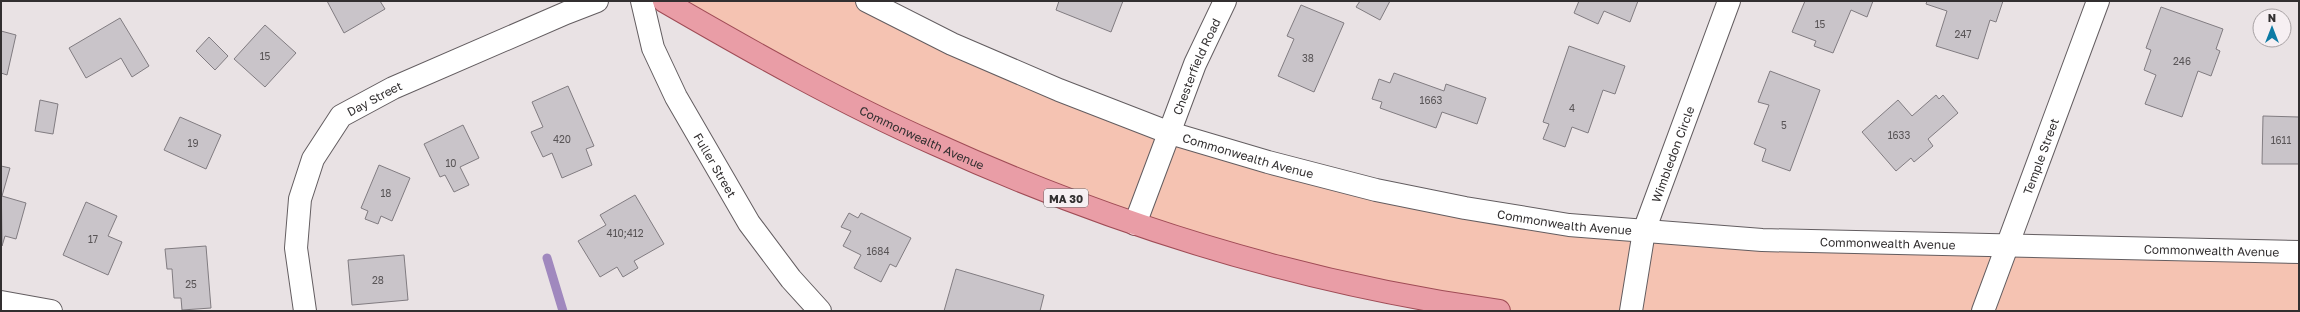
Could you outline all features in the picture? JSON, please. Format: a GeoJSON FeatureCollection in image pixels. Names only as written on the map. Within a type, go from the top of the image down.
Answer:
{"type":"FeatureCollection","features":[{"type":"Feature","properties":{"kind":"main road","name":"Commonwealth Avenue"},"geometry":{"type":"LineString","coordinates":[[664,1],[769,60],[934,144],[1045,190],[1135,224],[1229,252],[1342,282],[1499,311]]}},
{"type":"Feature","properties":{"kind":"street","name":"Day Street"},"geometry":{"type":"LineString","coordinates":[[305,311],[296,248],[300,199],[313,159],[341,116],[393,88],[566,13],[598,1]]}},
{"type":"Feature","properties":{"kind":"street","name":"Fuller Street"},"geometry":{"type":"LineString","coordinates":[[642,1],[653,48],[676,97],[750,223],[791,279],[820,311]]}},
{"type":"Feature","properties":{"kind":"street","name":"Commonwealth Avenue"},"geometry":{"type":"LineString","coordinates":[[867,1],[952,44],[1059,90],[1170,133],[1268,162],[1376,190],[1465,208],[1562,224],[1644,232],[1762,240],[2299,252]]}},
{"type":"Feature","properties":{"kind":"street","name":"Chesterfield Road"},"geometry":{"type":"LineString","coordinates":[[1135,224],[1195,64],[1225,1]]}},
{"type":"Feature","properties":{"kind":"street","name":"Wimbledon Circle"},"geometry":{"type":"LineString","coordinates":[[1631,311],[1644,232],[1729,1]]}},
{"type":"Feature","properties":{"kind":"street","name":"Temple Street"},"geometry":{"type":"LineString","coordinates":[[1983,311],[2098,1]]}},
{"type":"Feature","properties":{"kind":"street"},"geometry":{"type":"LineString","coordinates":[[1,302],[51,311]]}},
{"type":"Feature","properties":{"kind":"shaded area"},"geometry":{"type":"Polygon","coordinates":[[[664,1],[867,1],[1170,133],[1569,225],[2299,252],[2299,311],[1499,311],[1342,283],[1045,190],[664,1]]]}},
{"type":"Feature","properties":{"kind":"building"},"geometry":{"type":"Polygon","coordinates":[[[327,1],[380,1],[385,9],[344,33],[327,1]]]}},
{"type":"Feature","properties":{"kind":"building"},"geometry":{"type":"Polygon","coordinates":[[[1059,1],[1123,1],[1111,32],[1056,10],[1059,1]]]}},
{"type":"Feature","properties":{"kind":"building"},"geometry":{"type":"Polygon","coordinates":[[[1360,1],[1390,1],[1380,20],[1356,7],[1360,1]]]}},
{"type":"Feature","properties":{"kind":"building"},"geometry":{"type":"Polygon","coordinates":[[[1579,1],[1638,1],[1630,22],[1604,11],[1598,24],[1574,13],[1579,1]]]}},
{"type":"Feature","properties":{"kind":"building"},"geometry":{"type":"Polygon","coordinates":[[[1805,1],[1873,1],[1867,17],[1851,10],[1833,53],[1814,46],[1816,41],[1792,32],[1805,1]]]}},
{"type":"Feature","properties":{"kind":"building"},"geometry":{"type":"Polygon","coordinates":[[[1927,1],[2003,1],[1996,22],[1990,20],[1978,59],[1936,46],[1947,11],[1926,4],[1927,1]]]}},
{"type":"Feature","properties":{"kind":"building"},"geometry":{"type":"Polygon","coordinates":[[[1301,5],[1344,23],[1314,92],[1278,76],[1294,39],[1287,36],[1301,5]]]}},
{"type":"Feature","properties":{"kind":"building"},"geometry":{"type":"Polygon","coordinates":[[[2161,7],[2223,29],[2216,49],[2220,51],[2211,76],[2198,71],[2182,117],[2145,104],[2156,75],[2144,70],[2151,50],[2146,48],[2161,7]]]}},
{"type":"Feature","properties":{"kind":"building"},"geometry":{"type":"Polygon","coordinates":[[[120,18],[149,66],[132,77],[121,58],[86,78],[69,48],[120,18]]]}},
{"type":"Feature","properties":{"kind":"building"},"geometry":{"type":"Polygon","coordinates":[[[265,25],[296,53],[265,87],[234,59],[265,25]]]}},
{"type":"Feature","properties":{"kind":"building"},"geometry":{"type":"Polygon","coordinates":[[[1,31],[16,35],[7,75],[1,73],[1,31]]]}},
{"type":"Feature","properties":{"kind":"building"},"geometry":{"type":"Polygon","coordinates":[[[209,37],[228,56],[215,70],[196,51],[209,37]]]}},
{"type":"Feature","properties":{"kind":"building"},"geometry":{"type":"Polygon","coordinates":[[[1569,46],[1625,66],[1615,94],[1603,90],[1588,133],[1572,127],[1565,147],[1543,139],[1549,124],[1543,122],[1569,46]]]}},
{"type":"Feature","properties":{"kind":"building"},"geometry":{"type":"Polygon","coordinates":[[[1770,71],[1820,90],[1790,171],[1762,161],[1766,149],[1754,144],[1769,105],[1758,102],[1770,71]]]}},
{"type":"Feature","properties":{"kind":"building"},"geometry":{"type":"Polygon","coordinates":[[[1394,73],[1444,91],[1446,84],[1486,98],[1477,124],[1442,112],[1436,128],[1380,108],[1382,102],[1372,99],[1379,79],[1390,83],[1394,73]]]}},
{"type":"Feature","properties":{"kind":"building"},"geometry":{"type":"Polygon","coordinates":[[[568,86],[594,146],[586,149],[592,165],[562,178],[552,153],[543,157],[531,132],[543,127],[532,102],[568,86]]]}},
{"type":"Feature","properties":{"kind":"building"},"geometry":{"type":"Polygon","coordinates":[[[1936,95],[1939,99],[1943,95],[1958,113],[1928,139],[1933,146],[1914,162],[1911,158],[1896,171],[1862,132],[1898,100],[1912,116],[1936,95]]]}},
{"type":"Feature","properties":{"kind":"building"},"geometry":{"type":"Polygon","coordinates":[[[40,100],[58,104],[53,134],[35,131],[40,100]]]}},
{"type":"Feature","properties":{"kind":"building"},"geometry":{"type":"Polygon","coordinates":[[[2263,116],[2299,117],[2299,164],[2262,164],[2263,116]]]}},
{"type":"Feature","properties":{"kind":"building"},"geometry":{"type":"Polygon","coordinates":[[[180,117],[221,135],[206,169],[164,150],[180,117]]]}},
{"type":"Feature","properties":{"kind":"building"},"geometry":{"type":"Polygon","coordinates":[[[463,125],[479,158],[460,167],[469,185],[454,192],[445,175],[440,177],[424,144],[463,125]]]}},
{"type":"Feature","properties":{"kind":"building"},"geometry":{"type":"Polygon","coordinates":[[[379,165],[410,178],[392,221],[381,216],[378,224],[365,219],[368,211],[361,208],[379,165]]]}},
{"type":"Feature","properties":{"kind":"building"},"geometry":{"type":"Polygon","coordinates":[[[1,166],[10,168],[2,196],[26,203],[16,239],[5,236],[2,246],[1,166]]]}},
{"type":"Feature","properties":{"kind":"building"},"geometry":{"type":"Polygon","coordinates":[[[635,195],[664,244],[634,261],[638,268],[623,277],[617,267],[600,277],[578,241],[606,225],[600,215],[635,195]]]}},
{"type":"Feature","properties":{"kind":"building"},"geometry":{"type":"Polygon","coordinates":[[[86,202],[117,216],[108,236],[122,242],[108,275],[63,255],[86,202]]]}},
{"type":"Feature","properties":{"kind":"building"},"geometry":{"type":"Polygon","coordinates":[[[849,213],[858,218],[861,213],[911,238],[896,267],[890,264],[881,282],[854,268],[861,255],[843,246],[851,231],[841,227],[849,213]]]}},
{"type":"Feature","properties":{"kind":"building"},"geometry":{"type":"Polygon","coordinates":[[[206,246],[211,308],[182,310],[181,298],[174,298],[172,269],[167,269],[165,249],[206,246]]]}},
{"type":"Feature","properties":{"kind":"building"},"geometry":{"type":"Polygon","coordinates":[[[404,255],[408,300],[352,305],[348,260],[404,255]]]}},
{"type":"Feature","properties":{"kind":"building"},"geometry":{"type":"Polygon","coordinates":[[[956,269],[1044,295],[1040,311],[944,311],[956,269]]]}},
{"type":"Feature","properties":{"kind":"waterway"},"geometry":{"type":"LineString","coordinates":[[547,258],[563,311]]}}]}
